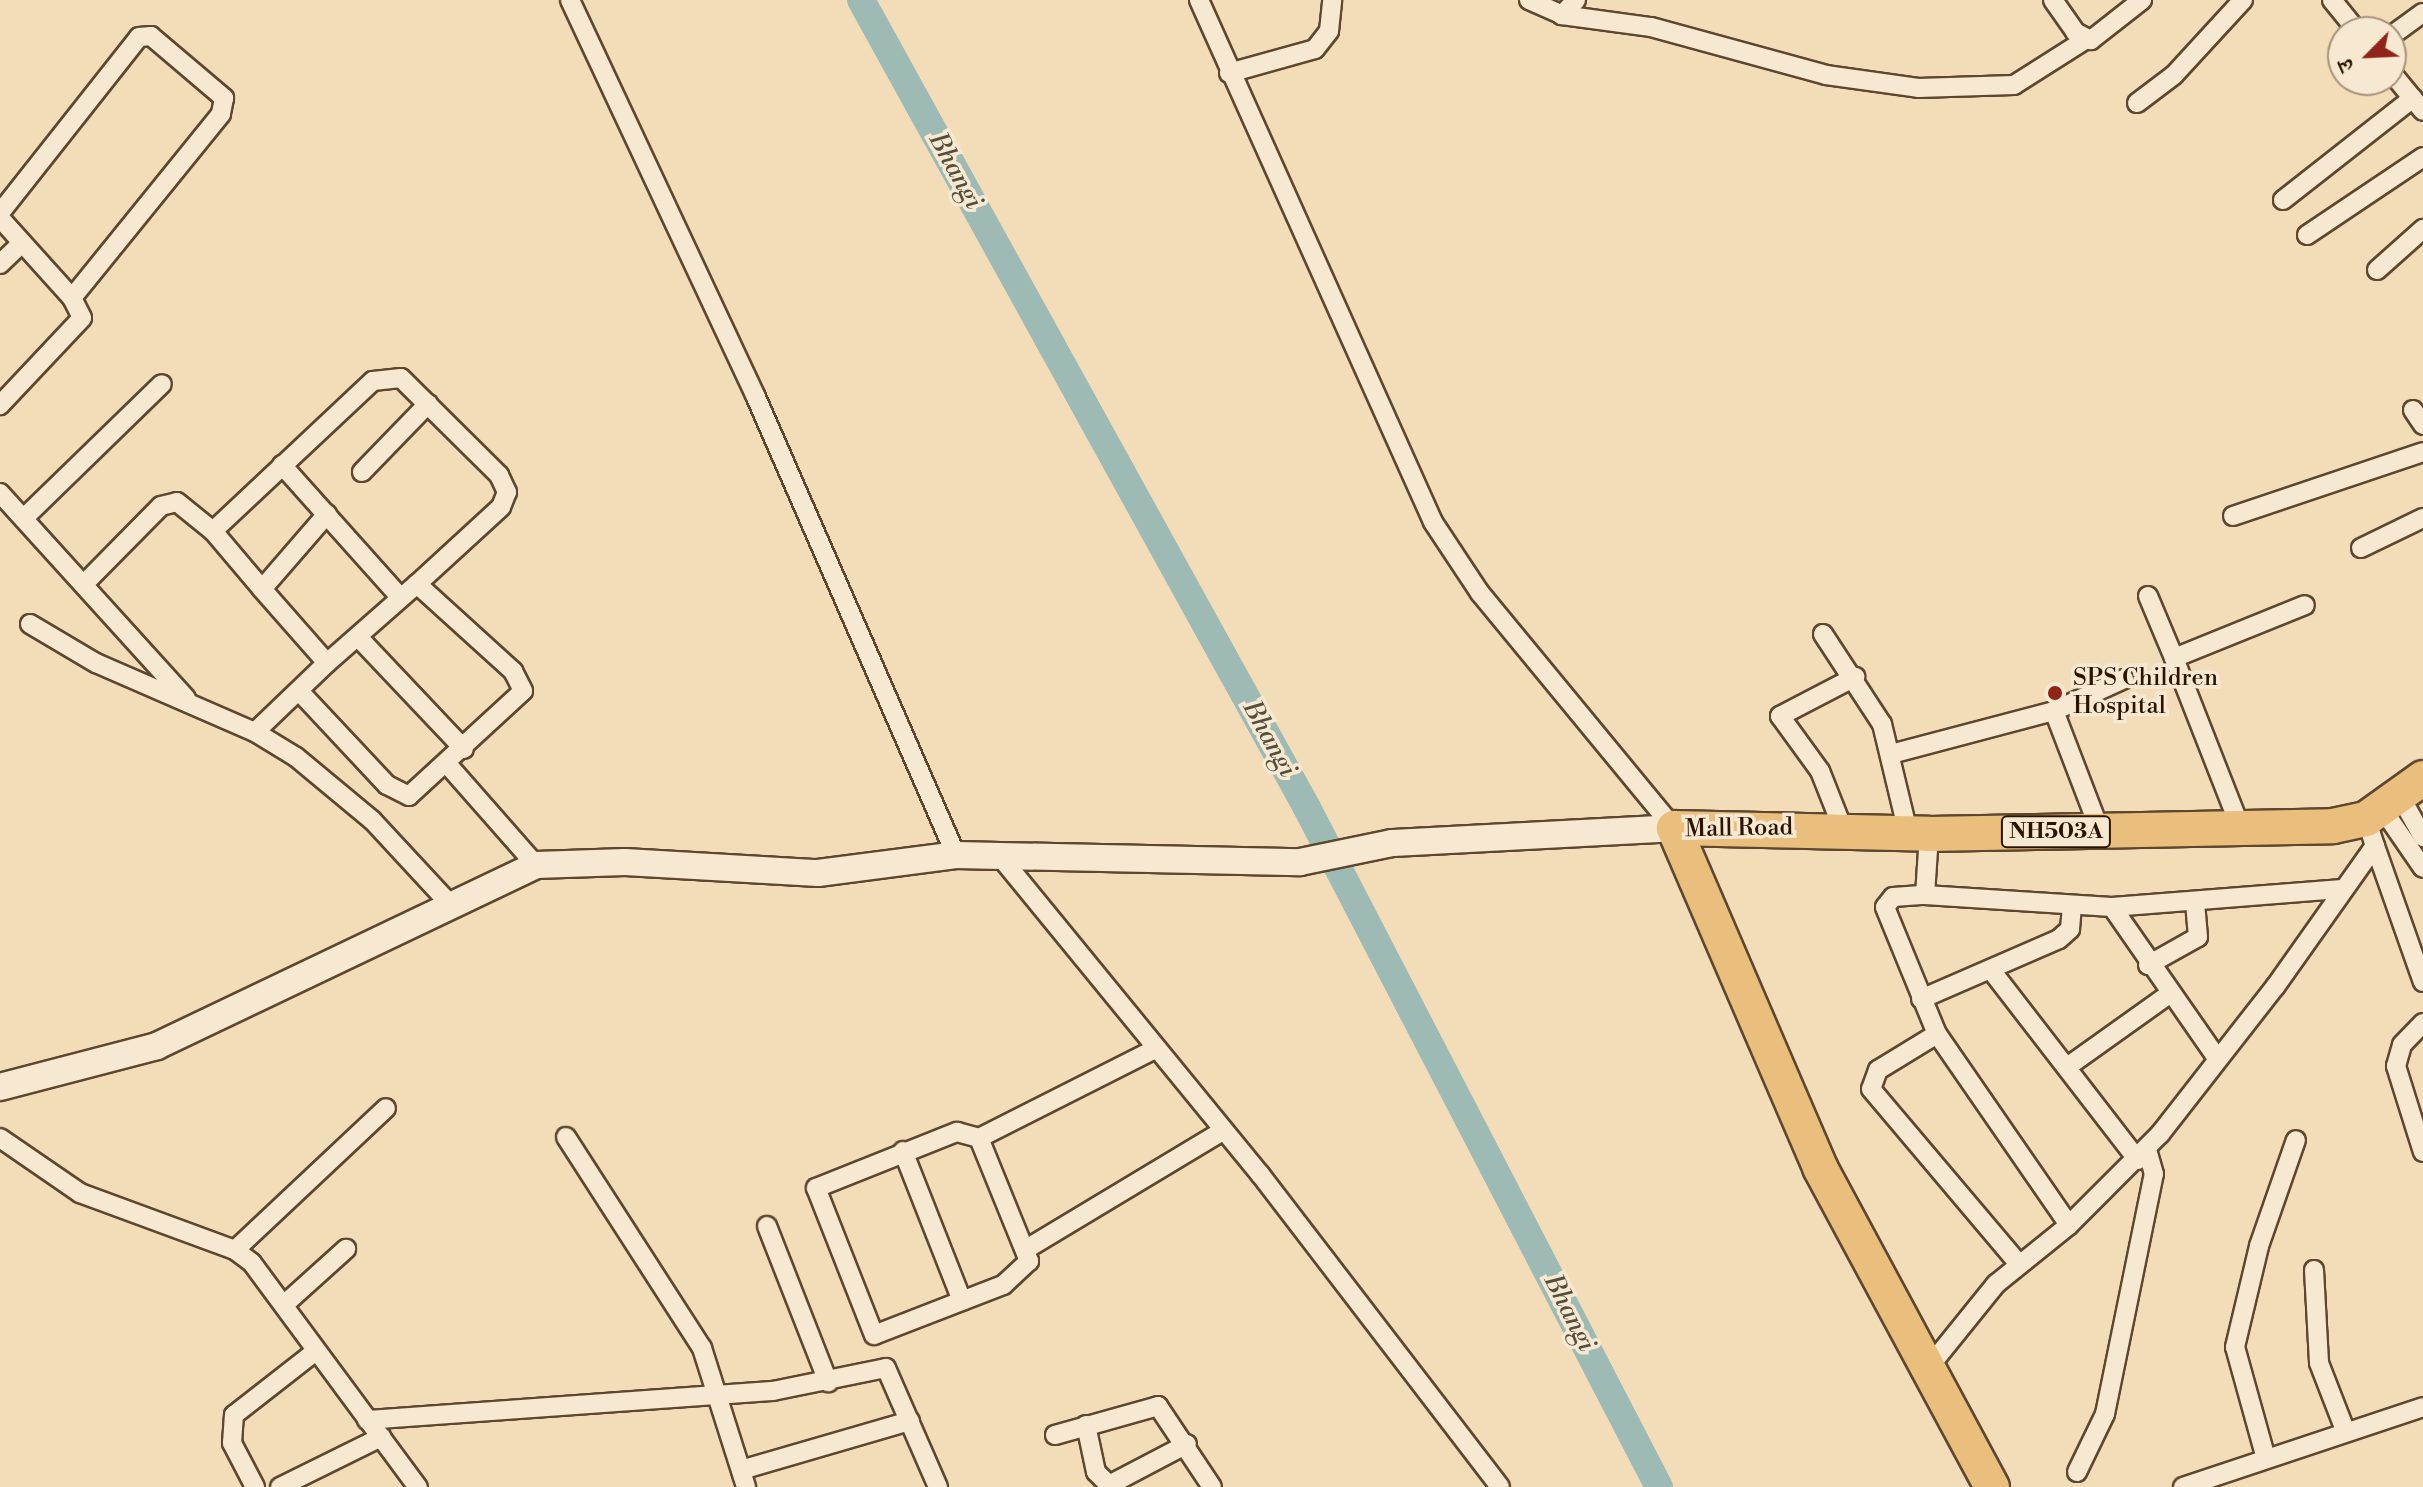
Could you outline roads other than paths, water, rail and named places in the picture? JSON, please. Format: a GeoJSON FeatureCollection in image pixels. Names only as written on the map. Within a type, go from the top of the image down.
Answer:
{"type":"FeatureCollection","features":[{"type":"Feature","properties":{"kind":"highway","name":"Mall Road"},"geometry":{"type":"LineString","coordinates":[[1992,1487],[1820,1167],[1674,828],[1843,829],[1918,833],[2241,829],[2389,810]]}},
{"type":"Feature","properties":{"kind":"street"},"geometry":{"type":"LineString","coordinates":[[570,0],[755,395],[956,855]]}},
{"type":"Feature","properties":{"kind":"street"},"geometry":{"type":"LineString","coordinates":[[1199,0],[1229,73],[1433,522],[1480,593],[1674,828]]}},
{"type":"Feature","properties":{"kind":"street"},"geometry":{"type":"LineString","coordinates":[[1229,73],[1315,49],[1329,31],[1332,0]]}},
{"type":"Feature","properties":{"kind":"street"},"geometry":{"type":"LineString","coordinates":[[1529,0],[1562,15],[1651,27],[1826,75],[1930,89],[2014,85],[2085,40],[2099,37],[2142,0]]}},
{"type":"Feature","properties":{"kind":"street"},"geometry":{"type":"LineString","coordinates":[[1562,15],[1576,0]]}},
{"type":"Feature","properties":{"kind":"street"},"geometry":{"type":"LineString","coordinates":[[2053,0],[2085,40]]}},
{"type":"Feature","properties":{"kind":"street"},"geometry":{"type":"LineString","coordinates":[[2137,103],[2174,75],[2243,0]]}},
{"type":"Feature","properties":{"kind":"street"},"geometry":{"type":"LineString","coordinates":[[2332,0],[2345,16]]}},
{"type":"Feature","properties":{"kind":"street"},"geometry":{"type":"LineString","coordinates":[[0,405],[81,325],[72,298],[0,216],[139,37],[151,36],[224,98],[221,114],[72,298]]}},
{"type":"Feature","properties":{"kind":"street"},"geometry":{"type":"LineString","coordinates":[[2283,200],[2418,104]]}},
{"type":"Feature","properties":{"kind":"street"},"geometry":{"type":"LineString","coordinates":[[2307,235],[2423,157]]}},
{"type":"Feature","properties":{"kind":"street"},"geometry":{"type":"LineString","coordinates":[[2377,270],[2423,229]]}},
{"type":"Feature","properties":{"kind":"street"},"geometry":{"type":"LineString","coordinates":[[0,264],[22,243]]}},
{"type":"Feature","properties":{"kind":"street"},"geometry":{"type":"LineString","coordinates":[[213,531],[282,465],[385,375],[401,378],[507,492],[501,507],[255,732]]}},
{"type":"Feature","properties":{"kind":"street"},"geometry":{"type":"LineString","coordinates":[[24,518],[162,384]]}},
{"type":"Feature","properties":{"kind":"street"},"geometry":{"type":"LineString","coordinates":[[362,472],[428,404]]}},
{"type":"Feature","properties":{"kind":"street"},"geometry":{"type":"LineString","coordinates":[[2233,516],[2423,452]]}},
{"type":"Feature","properties":{"kind":"street"},"geometry":{"type":"LineString","coordinates":[[282,465],[401,598]]}},
{"type":"Feature","properties":{"kind":"street"},"geometry":{"type":"LineString","coordinates":[[0,493],[191,703]]}},
{"type":"Feature","properties":{"kind":"street"},"geometry":{"type":"LineString","coordinates":[[85,583],[161,506],[177,502],[213,531],[327,663]]}},
{"type":"Feature","properties":{"kind":"street"},"geometry":{"type":"LineString","coordinates":[[262,589],[327,514]]}},
{"type":"Feature","properties":{"kind":"street"},"geometry":{"type":"LineString","coordinates":[[2361,548],[2423,518]]}},
{"type":"Feature","properties":{"kind":"street"},"geometry":{"type":"LineString","coordinates":[[299,691],[402,796],[448,765],[512,707],[522,686],[417,584]]}},
{"type":"Feature","properties":{"kind":"street"},"geometry":{"type":"LineString","coordinates":[[2148,596],[2241,829]]}},
{"type":"Feature","properties":{"kind":"street"},"geometry":{"type":"LineString","coordinates":[[2174,658],[2305,605]]}},
{"type":"Feature","properties":{"kind":"street"},"geometry":{"type":"LineString","coordinates":[[30,624],[96,663],[255,732],[326,778],[448,902]]}},
{"type":"Feature","properties":{"kind":"street"},"geometry":{"type":"LineString","coordinates":[[1823,634],[1855,677],[1891,754],[1918,833],[1925,895]]}},
{"type":"Feature","properties":{"kind":"street"},"geometry":{"type":"LineString","coordinates":[[358,637],[464,749]]}},
{"type":"Feature","properties":{"kind":"street"},"geometry":{"type":"LineString","coordinates":[[1843,829],[1820,771],[1780,716],[1855,677]]}},
{"type":"Feature","properties":{"kind":"street"},"geometry":{"type":"LineString","coordinates":[[1891,754],[2054,711],[2124,679]]}},
{"type":"Feature","properties":{"kind":"street"},"geometry":{"type":"LineString","coordinates":[[2054,711],[2100,831]]}},
{"type":"Feature","properties":{"kind":"street"},"geometry":{"type":"LineString","coordinates":[[448,765],[536,865]]}},
{"type":"Feature","properties":{"kind":"street"},"geometry":{"type":"LineString","coordinates":[[2389,810],[2423,837]]}},
{"type":"Feature","properties":{"kind":"street"},"geometry":{"type":"LineString","coordinates":[[2389,810],[2423,868]]}},
{"type":"Feature","properties":{"kind":"street"},"geometry":{"type":"LineString","coordinates":[[1929,1367],[2018,1263],[2069,1225],[2143,1154],[2275,987],[2342,889],[2389,810]]}},
{"type":"Feature","properties":{"kind":"street"},"geometry":{"type":"LineString","coordinates":[[2389,810],[2423,982]]}},
{"type":"Feature","properties":{"kind":"street"},"geometry":{"type":"LineString","coordinates":[[0,1087],[157,1046],[448,902],[536,865],[625,862],[818,873],[956,855],[1241,862],[1322,859],[1358,850],[1471,837],[1674,828]]}},
{"type":"Feature","properties":{"kind":"street"},"geometry":{"type":"LineString","coordinates":[[998,854],[1223,1131],[1500,1487]]}},
{"type":"Feature","properties":{"kind":"street"},"geometry":{"type":"LineString","coordinates":[[2069,1225],[1937,1034],[1885,907],[1893,897],[1925,895],[2072,907],[2112,907],[2342,889]]}},
{"type":"Feature","properties":{"kind":"street"},"geometry":{"type":"LineString","coordinates":[[2148,965],[2198,937],[2195,902]]}},
{"type":"Feature","properties":{"kind":"street"},"geometry":{"type":"LineString","coordinates":[[1921,999],[2067,934],[2072,907]]}},
{"type":"Feature","properties":{"kind":"street"},"geometry":{"type":"LineString","coordinates":[[2112,907],[2168,995],[2217,1058]]}},
{"type":"Feature","properties":{"kind":"street"},"geometry":{"type":"LineString","coordinates":[[1991,970],[2067,1067],[2143,1154],[2154,1174],[2105,1414],[2077,1472]]}},
{"type":"Feature","properties":{"kind":"street"},"geometry":{"type":"LineString","coordinates":[[2067,1067],[2168,995]]}},
{"type":"Feature","properties":{"kind":"street"},"geometry":{"type":"LineString","coordinates":[[2423,1023],[2402,1045],[2396,1066],[2423,1152]]}},
{"type":"Feature","properties":{"kind":"street"},"geometry":{"type":"LineString","coordinates":[[1937,1034],[1878,1070],[1871,1089],[2018,1263]]}},
{"type":"Feature","properties":{"kind":"street"},"geometry":{"type":"LineString","coordinates":[[938,1487],[886,1368],[816,1188],[957,1132],[979,1138],[1157,1048]]}},
{"type":"Feature","properties":{"kind":"street"},"geometry":{"type":"LineString","coordinates":[[235,1250],[386,1108]]}},
{"type":"Feature","properties":{"kind":"street"},"geometry":{"type":"LineString","coordinates":[[1028,1248],[1223,1131]]}},
{"type":"Feature","properties":{"kind":"street"},"geometry":{"type":"LineString","coordinates":[[566,1137],[702,1348],[720,1395],[744,1478],[910,1421]]}},
{"type":"Feature","properties":{"kind":"street"},"geometry":{"type":"LineString","coordinates":[[0,1138],[47,1177],[80,1193],[235,1250],[286,1303],[316,1351],[418,1487]]}},
{"type":"Feature","properties":{"kind":"street"},"geometry":{"type":"LineString","coordinates":[[874,1335],[1015,1279],[1029,1261],[1028,1248],[979,1138]]}},
{"type":"Feature","properties":{"kind":"street"},"geometry":{"type":"LineString","coordinates":[[2265,1455],[2235,1347],[2259,1246],[2296,1140]]}},
{"type":"Feature","properties":{"kind":"street"},"geometry":{"type":"LineString","coordinates":[[903,1151],[962,1301]]}},
{"type":"Feature","properties":{"kind":"street"},"geometry":{"type":"LineString","coordinates":[[767,1226],[828,1382]]}},
{"type":"Feature","properties":{"kind":"street"},"geometry":{"type":"LineString","coordinates":[[286,1303],[346,1249]]}},
{"type":"Feature","properties":{"kind":"street"},"geometry":{"type":"LineString","coordinates":[[2314,1270],[2319,1363],[2345,1430]]}},
{"type":"Feature","properties":{"kind":"street"},"geometry":{"type":"LineString","coordinates":[[255,1487],[232,1443],[234,1415],[316,1351]]}},
{"type":"Feature","properties":{"kind":"street"},"geometry":{"type":"LineString","coordinates":[[367,1420],[720,1395],[828,1382],[886,1368]]}},
{"type":"Feature","properties":{"kind":"street"},"geometry":{"type":"LineString","coordinates":[[1055,1435],[1153,1404],[1187,1444],[1212,1487]]}},
{"type":"Feature","properties":{"kind":"street"},"geometry":{"type":"LineString","coordinates":[[2183,1487],[2265,1455],[2423,1407]]}},
{"type":"Feature","properties":{"kind":"street"},"geometry":{"type":"LineString","coordinates":[[1086,1425],[1096,1472],[1109,1485],[1187,1444]]}},
{"type":"Feature","properties":{"kind":"street"},"geometry":{"type":"LineString","coordinates":[[280,1487],[381,1437]]}},
{"type":"Feature","properties":{"kind":"waterway","name":"Bhangi"},"geometry":{"type":"LineString","coordinates":[[861,0],[1306,806],[1659,1487]]}},
{"type":"Feature","properties":{"kind":"place","name":"SPS Children Hospital"},"geometry":{"type":"Point","coordinates":[2055,693]}}]}
